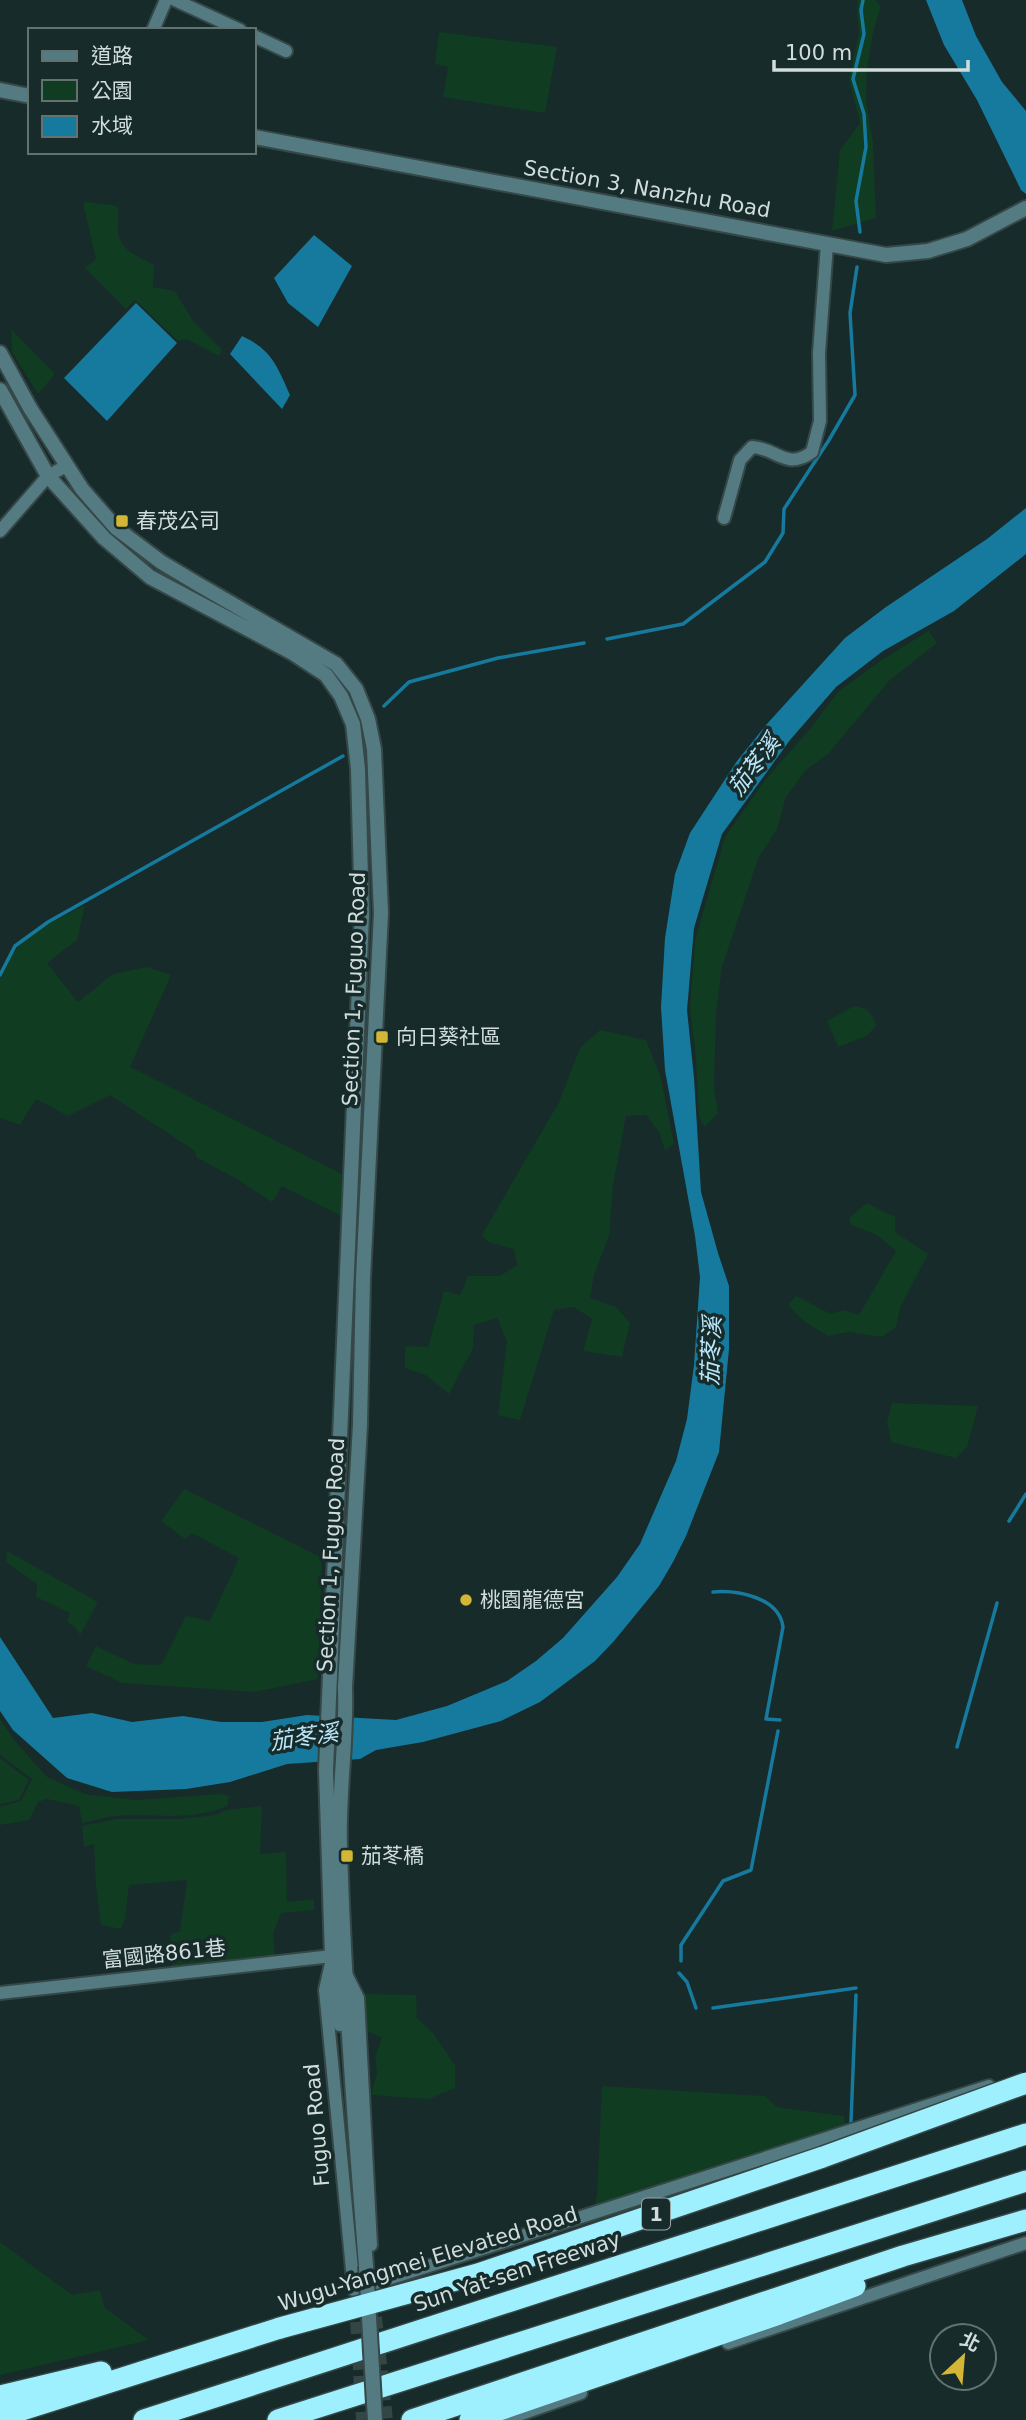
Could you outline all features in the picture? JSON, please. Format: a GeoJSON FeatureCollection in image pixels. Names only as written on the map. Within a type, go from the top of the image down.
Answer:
{"type":"FeatureCollection","features":[{"type":"Feature","properties":{"kind":"highway","name":"Wugu-Yangmei Elevated Road"},"geometry":{"type":"LineString","coordinates":[[0,2417],[280,2328],[478,2274],[823,2157],[1026,2083]]}},
{"type":"Feature","properties":{"kind":"highway","name":"Sun Yat-sen Freeway"},"geometry":{"type":"LineString","coordinates":[[144,2420],[1026,2134]]}},
{"type":"Feature","properties":{"kind":"highway"},"geometry":{"type":"LineString","coordinates":[[278,2420],[1026,2181]]}},
{"type":"Feature","properties":{"kind":"highway"},"geometry":{"type":"LineString","coordinates":[[412,2420],[890,2260],[1026,2221]]}},
{"type":"Feature","properties":{"kind":"highway"},"geometry":{"type":"LineString","coordinates":[[470,2420],[779,2314],[1026,2221]]}},
{"type":"Feature","properties":{"kind":"highway"},"geometry":{"type":"LineString","coordinates":[[0,2396],[280,2328]]}},
{"type":"Feature","properties":{"kind":"highway"},"geometry":{"type":"LineString","coordinates":[[126,2420],[288,2372]]}},
{"type":"Feature","properties":{"kind":"highway"},"geometry":{"type":"LineString","coordinates":[[319,2420],[404,2380]]}},
{"type":"Feature","properties":{"kind":"street"},"geometry":{"type":"LineString","coordinates":[[154,28],[166,0]]}},
{"type":"Feature","properties":{"kind":"street"},"geometry":{"type":"LineString","coordinates":[[175,0],[236,28]]}},
{"type":"Feature","properties":{"kind":"street"},"geometry":{"type":"LineString","coordinates":[[256,37],[286,51]]}},
{"type":"Feature","properties":{"kind":"street"},"geometry":{"type":"LineString","coordinates":[[0,90],[28,96]]}},
{"type":"Feature","properties":{"kind":"street","name":"Section 3, Nanzhu Road"},"geometry":{"type":"LineString","coordinates":[[256,137],[886,255],[928,251],[967,239],[1026,208]]}},
{"type":"Feature","properties":{"kind":"street"},"geometry":{"type":"LineString","coordinates":[[724,518],[740,460],[752,447],[761,447],[775,455],[800,461],[812,452],[820,421],[819,353],[828,244]]}},
{"type":"Feature","properties":{"kind":"street","name":"Section 1, Fuguo Road"},"geometry":{"type":"LineString","coordinates":[[0,353],[66,466],[116,528],[195,583],[336,664],[356,689],[368,719],[374,749],[381,913],[343,1771]]}},
{"type":"Feature","properties":{"kind":"street","name":"Section 1, Fuguo Road"},"geometry":{"type":"LineString","coordinates":[[0,390],[48,476],[104,538],[150,577],[291,652],[326,675],[341,696],[353,724],[358,769],[362,915],[326,1770]]}},
{"type":"Feature","properties":{"kind":"street"},"geometry":{"type":"LineString","coordinates":[[0,531],[48,476],[66,466]]}},
{"type":"Feature","properties":{"kind":"street","name":"Fuguo Road"},"geometry":{"type":"LineString","coordinates":[[326,1770],[332,1956],[361,2203]]}},
{"type":"Feature","properties":{"kind":"street","name":"Fuguo Road"},"geometry":{"type":"LineString","coordinates":[[343,1771],[340,1844],[346,1973],[375,2420]]}},
{"type":"Feature","properties":{"kind":"street"},"geometry":{"type":"LineString","coordinates":[[332,1956],[346,1973]]}},
{"type":"Feature","properties":{"kind":"street","name":"Fuguo Road"},"geometry":{"type":"LineString","coordinates":[[332,1956],[325,1990],[354,2290],[373,2284],[358,1998],[346,1973]]}},
{"type":"Feature","properties":{"kind":"street","name":"富國路861巷"},"geometry":{"type":"LineString","coordinates":[[0,1993],[332,1956]]}},
{"type":"Feature","properties":{"kind":"street"},"geometry":{"type":"LineString","coordinates":[[373,2284],[1026,2074]]}},
{"type":"Feature","properties":{"kind":"street"},"geometry":{"type":"LineString","coordinates":[[504,2420],[680,2358],[1026,2243]]}},
{"type":"Feature","properties":{"kind":"green space"},"geometry":{"type":"Polygon","coordinates":[[[858,0],[875,0],[881,6],[867,68],[866,100],[873,142],[876,218],[832,231],[840,150],[860,123],[849,79],[859,33],[858,0]]]}},
{"type":"Feature","properties":{"kind":"green space"},"geometry":{"type":"Polygon","coordinates":[[[439,32],[557,47],[545,113],[443,97],[448,67],[435,64],[439,32]]]}},
{"type":"Feature","properties":{"kind":"green space"},"geometry":{"type":"Polygon","coordinates":[[[83,203],[117,206],[121,242],[130,251],[154,265],[153,287],[175,291],[193,321],[222,350],[219,356],[187,339],[178,341],[135,300],[126,309],[85,268],[96,259],[83,203]]]}},
{"type":"Feature","properties":{"kind":"green space"},"geometry":{"type":"Polygon","coordinates":[[[11,329],[55,374],[38,394],[12,352],[11,329]]]}},
{"type":"Feature","properties":{"kind":"green space"},"geometry":{"type":"Polygon","coordinates":[[[929,631],[937,643],[890,680],[828,754],[806,770],[786,797],[777,829],[758,859],[722,967],[716,1014],[714,1088],[718,1113],[705,1127],[699,1117],[690,1008],[695,940],[725,837],[765,780],[839,691],[883,659],[929,631]]]}},
{"type":"Feature","properties":{"kind":"green space"},"geometry":{"type":"Polygon","coordinates":[[[85,905],[77,940],[47,963],[78,1002],[113,974],[147,967],[171,975],[130,1067],[342,1174],[341,1216],[282,1186],[272,1202],[237,1179],[197,1158],[195,1151],[110,1095],[68,1116],[36,1099],[20,1125],[0,1118],[0,974],[7,960],[29,934],[85,905]]]}},
{"type":"Feature","properties":{"kind":"green space"},"geometry":{"type":"Polygon","coordinates":[[[854,1006],[869,1012],[876,1026],[867,1036],[838,1047],[827,1021],[854,1006]]]}},
{"type":"Feature","properties":{"kind":"green space"},"geometry":{"type":"Polygon","coordinates":[[[600,1030],[646,1040],[661,1078],[674,1144],[665,1151],[659,1132],[646,1115],[626,1116],[613,1185],[609,1236],[594,1275],[590,1298],[616,1307],[630,1323],[622,1357],[583,1351],[592,1319],[574,1307],[554,1310],[520,1420],[498,1415],[507,1341],[497,1318],[474,1325],[473,1348],[449,1394],[426,1375],[405,1368],[405,1346],[428,1347],[444,1291],[460,1295],[468,1276],[500,1276],[517,1265],[514,1249],[488,1242],[482,1235],[559,1102],[580,1048],[600,1030]]]}},
{"type":"Feature","properties":{"kind":"green space"},"geometry":{"type":"Polygon","coordinates":[[[867,1203],[895,1217],[895,1232],[928,1254],[900,1308],[896,1327],[882,1337],[849,1332],[828,1336],[805,1322],[788,1305],[796,1296],[831,1314],[843,1310],[859,1315],[896,1251],[877,1235],[851,1225],[849,1218],[867,1203]]]}},
{"type":"Feature","properties":{"kind":"green space"},"geometry":{"type":"Polygon","coordinates":[[[892,1403],[978,1406],[967,1447],[956,1458],[891,1442],[887,1421],[892,1403]]]}},
{"type":"Feature","properties":{"kind":"green space"},"geometry":{"type":"Polygon","coordinates":[[[184,1489],[322,1558],[318,1679],[255,1692],[122,1683],[86,1666],[96,1646],[134,1664],[161,1665],[186,1616],[210,1621],[239,1558],[192,1533],[185,1539],[161,1521],[184,1489]]]}},
{"type":"Feature","properties":{"kind":"green space"},"geometry":{"type":"Polygon","coordinates":[[[7,1551],[98,1602],[80,1635],[75,1627],[67,1622],[70,1613],[36,1597],[37,1584],[6,1562],[7,1551]]]}},
{"type":"Feature","properties":{"kind":"green space"},"geometry":{"type":"Polygon","coordinates":[[[0,1719],[14,1740],[47,1777],[85,1794],[136,1800],[220,1794],[229,1796],[227,1806],[200,1814],[115,1816],[82,1823],[79,1806],[47,1799],[38,1802],[29,1820],[0,1825],[0,1807],[21,1801],[32,1779],[0,1755],[0,1719]]]}},
{"type":"Feature","properties":{"kind":"green space"},"geometry":{"type":"Polygon","coordinates":[[[0,1758],[29,1780],[19,1800],[0,1804],[0,1758]]]}},
{"type":"Feature","properties":{"kind":"green space"},"geometry":{"type":"Polygon","coordinates":[[[262,1806],[260,1854],[286,1852],[287,1902],[314,1899],[314,1910],[281,1913],[273,1934],[275,1957],[172,1970],[170,1935],[180,1931],[187,1880],[129,1885],[125,1919],[121,1929],[101,1925],[94,1844],[84,1847],[82,1826],[117,1819],[180,1819],[262,1806]]]}},
{"type":"Feature","properties":{"kind":"green space"},"geometry":{"type":"Polygon","coordinates":[[[365,1994],[416,1995],[417,2018],[432,2032],[455,2065],[455,2088],[429,2099],[371,2095],[377,2073],[375,2056],[382,2038],[367,2031],[365,1994]]]}},
{"type":"Feature","properties":{"kind":"green space"},"geometry":{"type":"Polygon","coordinates":[[[602,2086],[765,2096],[777,2107],[844,2116],[850,2159],[592,2246],[589,2229],[597,2195],[602,2086]]]}},
{"type":"Feature","properties":{"kind":"green space"},"geometry":{"type":"Polygon","coordinates":[[[0,2242],[72,2295],[100,2290],[105,2308],[149,2340],[0,2375],[0,2242]]]}},
{"type":"Feature","properties":{"kind":"water"},"geometry":{"type":"Polygon","coordinates":[[[926,0],[962,0],[976,36],[1002,82],[1026,111],[1026,194],[1021,190],[977,100],[944,45],[926,0]]]}},
{"type":"Feature","properties":{"kind":"water"},"geometry":{"type":"Polygon","coordinates":[[[314,235],[352,266],[318,327],[288,303],[274,278],[314,235]]]}},
{"type":"Feature","properties":{"kind":"water"},"geometry":{"type":"Polygon","coordinates":[[[136,303],[177,343],[107,421],[64,378],[136,303]]]}},
{"type":"Feature","properties":{"kind":"water"},"geometry":{"type":"Polygon","coordinates":[[[242,336],[267,353],[277,367],[290,395],[282,409],[230,354],[242,336]]]}},
{"type":"Feature","properties":{"kind":"water","name":"茄苳溪"},"geometry":{"type":"Polygon","coordinates":[[[1026,508],[1026,554],[954,611],[883,651],[836,687],[790,740],[722,834],[694,928],[687,1010],[701,1192],[729,1286],[729,1349],[719,1452],[686,1536],[659,1586],[595,1661],[540,1702],[501,1721],[423,1742],[376,1750],[360,1759],[287,1764],[230,1782],[186,1789],[112,1792],[67,1778],[13,1730],[0,1711],[0,1637],[53,1718],[92,1713],[132,1722],[183,1716],[221,1722],[262,1722],[307,1715],[396,1720],[447,1706],[507,1681],[563,1638],[617,1577],[640,1544],[676,1461],[687,1419],[694,1365],[700,1277],[665,1070],[661,1007],[665,938],[675,874],[690,833],[737,761],[845,638],[987,539],[1026,508]]]}},
{"type":"Feature","properties":{"kind":"waterway"},"geometry":{"type":"LineString","coordinates":[[860,232],[856,201],[866,147],[864,114],[853,79],[864,34],[861,10],[863,0]]}},
{"type":"Feature","properties":{"kind":"waterway"},"geometry":{"type":"LineString","coordinates":[[607,639],[683,624],[765,562],[783,533],[784,509],[855,395],[850,313],[857,267]]}},
{"type":"Feature","properties":{"kind":"waterway"},"geometry":{"type":"LineString","coordinates":[[384,706],[409,682],[498,658],[584,643]]}},
{"type":"Feature","properties":{"kind":"waterway"},"geometry":{"type":"LineString","coordinates":[[0,975],[15,946],[48,922],[343,756]]}},
{"type":"Feature","properties":{"kind":"waterway"},"geometry":{"type":"LineString","coordinates":[[1009,1521],[1026,1494]]}},
{"type":"Feature","properties":{"kind":"waterway"},"geometry":{"type":"LineString","coordinates":[[713,1592],[734,1592],[756,1597],[774,1609],[780,1617],[783,1627],[766,1719],[780,1720]]}},
{"type":"Feature","properties":{"kind":"waterway"},"geometry":{"type":"LineString","coordinates":[[957,1747],[997,1603]]}},
{"type":"Feature","properties":{"kind":"waterway"},"geometry":{"type":"LineString","coordinates":[[681,1961],[681,1945],[723,1881],[751,1870],[778,1731]]}},
{"type":"Feature","properties":{"kind":"waterway"},"geometry":{"type":"LineString","coordinates":[[679,1973],[687,1982],[696,2008]]}},
{"type":"Feature","properties":{"kind":"waterway"},"geometry":{"type":"LineString","coordinates":[[713,2008],[856,1988]]}},
{"type":"Feature","properties":{"kind":"waterway"},"geometry":{"type":"LineString","coordinates":[[851,2122],[856,1995]]}},
{"type":"Feature","properties":{"kind":"tunnel"},"geometry":{"type":"LineString","coordinates":[[374,2299],[387,2420]]}},
{"type":"Feature","properties":{"kind":"tunnel"},"geometry":{"type":"LineString","coordinates":[[355,2304],[362,2420]]}},
{"type":"Feature","properties":{"kind":"place","name":"春茂公司"},"geometry":{"type":"Point","coordinates":[122,521]}},
{"type":"Feature","properties":{"kind":"place","name":"向日葵社區"},"geometry":{"type":"Point","coordinates":[382,1037]}},
{"type":"Feature","properties":{"kind":"place","name":"桃園龍德宮"},"geometry":{"type":"Point","coordinates":[466,1600]}},
{"type":"Feature","properties":{"kind":"place","name":"茄苳橋"},"geometry":{"type":"Point","coordinates":[347,1856]}}]}
